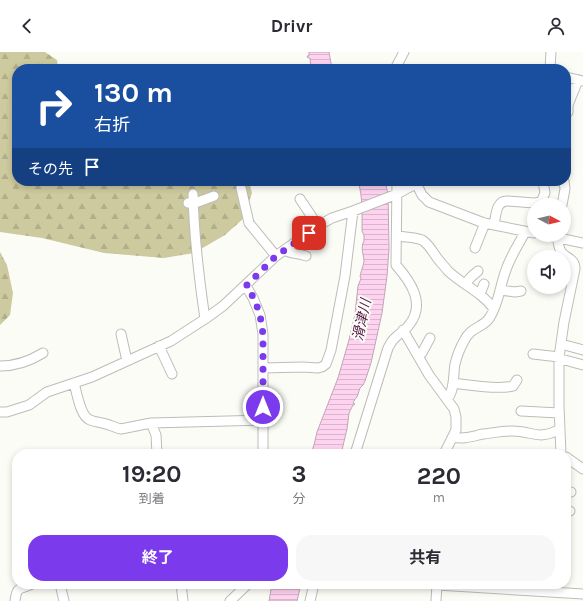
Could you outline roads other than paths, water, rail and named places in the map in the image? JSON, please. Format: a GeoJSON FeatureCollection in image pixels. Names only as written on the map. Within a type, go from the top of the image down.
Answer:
{"type":"FeatureCollection","features":[{"type":"Feature","properties":{"kind":"street"},"geometry":{"type":"LineString","coordinates":[[398,64],[404,52]]}},
{"type":"Feature","properties":{"kind":"street"},"geometry":{"type":"LineString","coordinates":[[551,64],[552,52]]}},
{"type":"Feature","properties":{"kind":"street"},"geometry":{"type":"LineString","coordinates":[[571,78],[581,80],[571,99]]}},
{"type":"Feature","properties":{"kind":"street"},"geometry":{"type":"LineString","coordinates":[[357,449],[388,348],[392,340],[408,326],[413,319],[416,309],[417,298],[414,290],[396,265],[397,186]]}},
{"type":"Feature","properties":{"kind":"street"},"geometry":{"type":"LineString","coordinates":[[0,412],[7,412],[29,405],[47,392],[92,377],[171,341],[223,306],[246,286],[276,256],[318,226],[332,218],[355,211],[411,186]]}},
{"type":"Feature","properties":{"kind":"street"},"geometry":{"type":"LineString","coordinates":[[420,186],[422,195],[430,202],[461,215],[490,224],[527,232]]}},
{"type":"Feature","properties":{"kind":"street"},"geometry":{"type":"LineString","coordinates":[[475,248],[502,202],[505,200],[534,203],[541,202],[545,193],[544,186]]}},
{"type":"Feature","properties":{"kind":"street"},"geometry":{"type":"LineString","coordinates":[[563,198],[565,186]]}},
{"type":"Feature","properties":{"kind":"street"},"geometry":{"type":"LineString","coordinates":[[241,188],[249,223],[276,256]]}},
{"type":"Feature","properties":{"kind":"street"},"geometry":{"type":"LineString","coordinates":[[205,319],[199,283],[192,200],[214,196]]}},
{"type":"Feature","properties":{"kind":"street"},"geometry":{"type":"LineString","coordinates":[[300,199],[318,226]]}},
{"type":"Feature","properties":{"kind":"street"},"geometry":{"type":"LineString","coordinates":[[263,368],[318,368],[326,364],[331,350],[345,276],[355,211]]}},
{"type":"Feature","properties":{"kind":"street"},"geometry":{"type":"LineString","coordinates":[[447,399],[453,383],[458,354],[464,340],[469,333],[490,318],[507,266],[527,235]]}},
{"type":"Feature","properties":{"kind":"street"},"geometry":{"type":"LineString","coordinates":[[397,236],[421,240],[431,248],[439,261],[450,272],[480,294],[494,309]]}},
{"type":"Feature","properties":{"kind":"street"},"geometry":{"type":"LineString","coordinates":[[571,240],[583,243]]}},
{"type":"Feature","properties":{"kind":"street"},"geometry":{"type":"LineString","coordinates":[[558,242],[562,253],[573,261],[575,265],[559,357],[561,449]]}},
{"type":"Feature","properties":{"kind":"street"},"geometry":{"type":"LineString","coordinates":[[284,250],[306,256]]}},
{"type":"Feature","properties":{"kind":"street"},"geometry":{"type":"LineString","coordinates":[[465,284],[470,277],[478,271]]}},
{"type":"Feature","properties":{"kind":"street"},"geometry":{"type":"LineString","coordinates":[[480,294],[484,284]]}},
{"type":"Feature","properties":{"kind":"street"},"geometry":{"type":"LineString","coordinates":[[246,286],[254,298],[260,315],[263,334],[263,449]]}},
{"type":"Feature","properties":{"kind":"street"},"geometry":{"type":"LineString","coordinates":[[500,290],[515,292],[521,291]]}},
{"type":"Feature","properties":{"kind":"street"},"geometry":{"type":"LineString","coordinates":[[403,330],[429,375],[454,409],[456,417],[456,430],[447,449]]}},
{"type":"Feature","properties":{"kind":"street"},"geometry":{"type":"LineString","coordinates":[[121,334],[127,361]]}},
{"type":"Feature","properties":{"kind":"street"},"geometry":{"type":"LineString","coordinates":[[418,356],[422,353],[430,338]]}},
{"type":"Feature","properties":{"kind":"street"},"geometry":{"type":"LineString","coordinates":[[561,344],[583,350]]}},
{"type":"Feature","properties":{"kind":"street"},"geometry":{"type":"LineString","coordinates":[[159,346],[172,374]]}},
{"type":"Feature","properties":{"kind":"street"},"geometry":{"type":"LineString","coordinates":[[0,366],[23,363],[32,360],[43,353]]}},
{"type":"Feature","properties":{"kind":"street"},"geometry":{"type":"LineString","coordinates":[[533,354],[559,357],[583,366]]}},
{"type":"Feature","properties":{"kind":"street"},"geometry":{"type":"LineString","coordinates":[[453,383],[468,386],[502,388],[513,386],[517,380]]}},
{"type":"Feature","properties":{"kind":"street"},"geometry":{"type":"LineString","coordinates":[[74,383],[82,412],[87,419],[120,429],[150,423],[263,420]]}},
{"type":"Feature","properties":{"kind":"street"},"geometry":{"type":"LineString","coordinates":[[521,411],[559,413]]}},
{"type":"Feature","properties":{"kind":"street"},"geometry":{"type":"LineString","coordinates":[[150,423],[156,435],[157,449]]}},
{"type":"Feature","properties":{"kind":"street"},"geometry":{"type":"LineString","coordinates":[[453,437],[457,439],[464,439],[484,434],[512,431],[539,435],[549,434],[560,429]]}},
{"type":"Feature","properties":{"kind":"street"},"geometry":{"type":"LineString","coordinates":[[571,461],[583,469]]}},
{"type":"Feature","properties":{"kind":"street"},"geometry":{"type":"LineString","coordinates":[[14,601],[19,589]]}},
{"type":"Feature","properties":{"kind":"street"},"geometry":{"type":"LineString","coordinates":[[61,589],[64,601]]}},
{"type":"Feature","properties":{"kind":"street"},"geometry":{"type":"LineString","coordinates":[[182,589],[183,601]]}},
{"type":"Feature","properties":{"kind":"street"},"geometry":{"type":"LineString","coordinates":[[230,601],[243,589]]}},
{"type":"Feature","properties":{"kind":"street"},"geometry":{"type":"LineString","coordinates":[[310,601],[313,589]]}},
{"type":"Feature","properties":{"kind":"street"},"geometry":{"type":"LineString","coordinates":[[436,601],[437,589]]}},
{"type":"Feature","properties":{"kind":"street"},"geometry":{"type":"LineString","coordinates":[[526,589],[583,594]]}},
{"type":"Feature","properties":{"kind":"water"},"geometry":{"type":"Polygon","coordinates":[[[309,52],[329,52],[331,64],[311,64],[310,58],[307,56],[309,56],[309,52]]]}},
{"type":"Feature","properties":{"kind":"water","name":"滑津川"},"geometry":{"type":"Polygon","coordinates":[[[386,186],[388,194],[389,249],[382,313],[371,363],[365,381],[353,403],[355,404],[349,413],[342,449],[313,449],[317,432],[338,378],[355,314],[358,286],[364,262],[362,249],[364,235],[362,231],[360,187],[386,186]]]}},
{"type":"Feature","properties":{"kind":"water"},"geometry":{"type":"Polygon","coordinates":[[[271,589],[300,589],[297,601],[269,601],[271,589]]]}}]}
